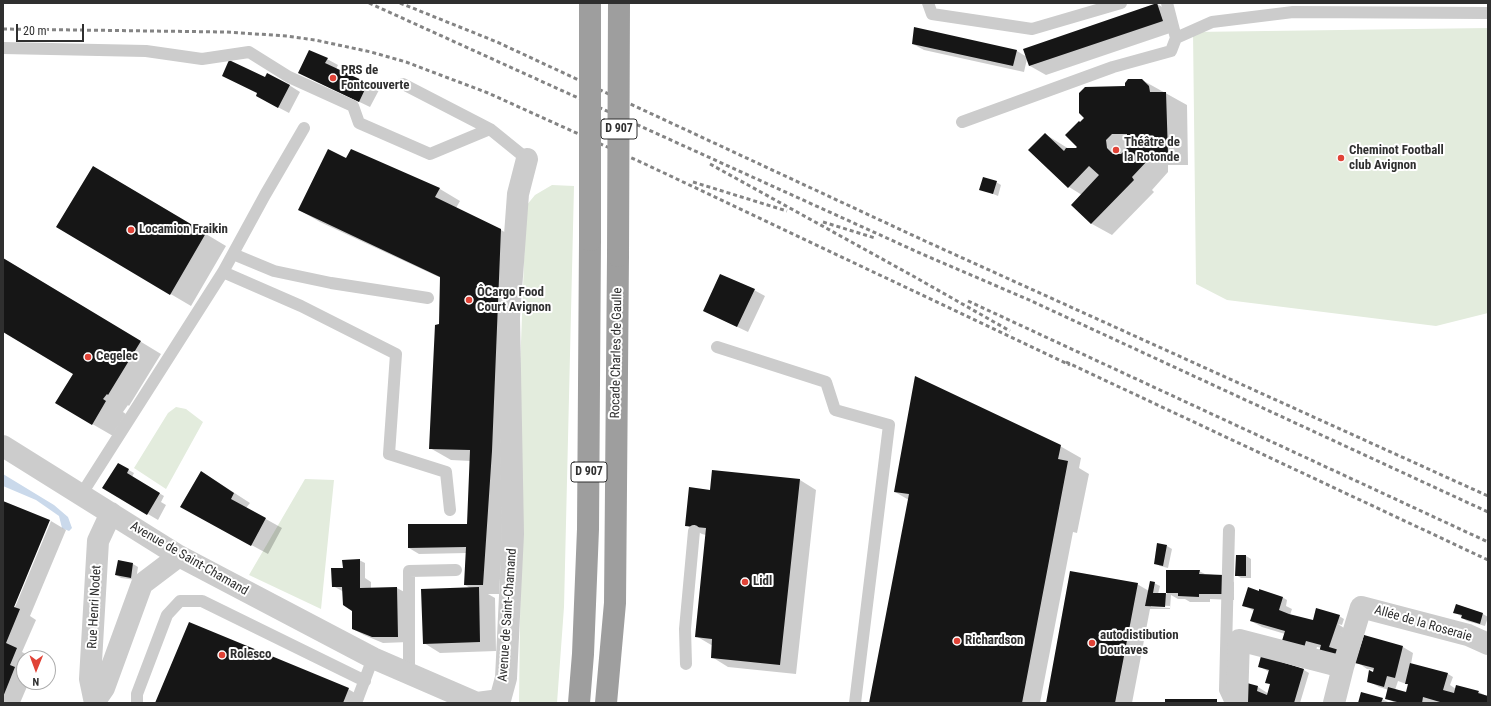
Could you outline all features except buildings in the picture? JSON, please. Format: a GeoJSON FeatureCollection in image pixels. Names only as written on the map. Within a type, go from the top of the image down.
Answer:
{"type":"FeatureCollection","features":[{"type":"Feature","properties":{"kind":"highway","name":"Rocade Charles de Gaulle"},"geometry":{"type":"LineString","coordinates":[[578,703],[583,654],[588,529],[590,3]]}},
{"type":"Feature","properties":{"kind":"highway","name":"Rocade Charles de Gaulle"},"geometry":{"type":"LineString","coordinates":[[606,703],[614,603],[619,3]]}},
{"type":"Feature","properties":{"kind":"street","name":"Avenue de Saint-Chamand"},"geometry":{"type":"LineString","coordinates":[[3,446],[179,556],[373,658],[477,703],[500,700],[506,678],[513,534],[509,317],[518,194],[527,159]]}},
{"type":"Feature","properties":{"kind":"street","name":"Rue Henri Nodet"},"geometry":{"type":"LineString","coordinates":[[95,702],[90,679],[98,541],[111,513]]}},
{"type":"Feature","properties":{"kind":"street"},"geometry":{"type":"LineString","coordinates":[[95,702],[104,688],[142,584],[179,556]]}},
{"type":"Feature","properties":{"kind":"street","name":"Allée de la Roseraie"},"geometry":{"type":"LineString","coordinates":[[1334,703],[1361,607],[1468,635],[1488,644]]}},
{"type":"Feature","properties":{"kind":"street"},"geometry":{"type":"LineString","coordinates":[[1237,703],[1239,640],[1343,667]]}},
{"type":"Feature","properties":{"kind":"lane"},"geometry":{"type":"LineString","coordinates":[[928,3],[932,14],[1032,29],[1121,3]]}},
{"type":"Feature","properties":{"kind":"lane"},"geometry":{"type":"LineString","coordinates":[[962,122],[1113,67],[1171,51],[1176,38],[1167,3]]}},
{"type":"Feature","properties":{"kind":"lane"},"geometry":{"type":"LineString","coordinates":[[1176,38],[1212,22],[1293,12],[1488,13]]}},
{"type":"Feature","properties":{"kind":"lane"},"geometry":{"type":"LineString","coordinates":[[3,48],[146,51],[202,59],[249,52],[289,77],[353,106],[359,123],[430,154],[490,129]]}},
{"type":"Feature","properties":{"kind":"lane"},"geometry":{"type":"LineString","coordinates":[[403,84],[490,129],[527,159]]}},
{"type":"Feature","properties":{"kind":"lane"},"geometry":{"type":"LineString","coordinates":[[81,494],[223,272],[304,128]]}},
{"type":"Feature","properties":{"kind":"lane"},"geometry":{"type":"LineString","coordinates":[[233,254],[274,271],[331,283],[428,298]]}},
{"type":"Feature","properties":{"kind":"lane"},"geometry":{"type":"LineString","coordinates":[[223,272],[301,306],[396,354],[389,454],[446,472],[450,510]]}},
{"type":"Feature","properties":{"kind":"lane"},"geometry":{"type":"LineString","coordinates":[[717,347],[826,382],[835,410],[889,425],[855,703]]}},
{"type":"Feature","properties":{"kind":"lane"},"geometry":{"type":"LineString","coordinates":[[1229,530],[1224,690],[1230,703]]}},
{"type":"Feature","properties":{"kind":"lane"},"geometry":{"type":"LineString","coordinates":[[686,664],[685,629],[694,531]]}},
{"type":"Feature","properties":{"kind":"lane"},"geometry":{"type":"LineString","coordinates":[[409,673],[409,571],[456,570]]}},
{"type":"Feature","properties":{"kind":"lane"},"geometry":{"type":"LineString","coordinates":[[137,703],[137,694],[167,615],[180,601],[202,601],[365,682]]}},
{"type":"Feature","properties":{"kind":"lane"},"geometry":{"type":"LineString","coordinates":[[356,703],[373,658]]}},
{"type":"Feature","properties":{"kind":"green space","name":"Cheminot Football club Avignon"},"geometry":{"type":"Polygon","coordinates":[[[1488,28],[1488,313],[1436,326],[1227,300],[1196,284],[1193,32],[1488,28]]]}},
{"type":"Feature","properties":{"kind":"green space"},"geometry":{"type":"Polygon","coordinates":[[[552,185],[574,186],[564,607],[557,703],[519,703],[521,540],[520,370],[526,206],[535,195],[552,185]]]}},
{"type":"Feature","properties":{"kind":"green space"},"geometry":{"type":"Polygon","coordinates":[[[176,407],[186,409],[203,422],[166,489],[134,468],[168,413],[176,407]]]}},
{"type":"Feature","properties":{"kind":"green space"},"geometry":{"type":"Polygon","coordinates":[[[305,479],[334,480],[321,609],[249,575],[305,479]]]}},
{"type":"Feature","properties":{"kind":"water"},"geometry":{"type":"Polygon","coordinates":[[[3,474],[54,505],[68,517],[72,528],[69,531],[62,528],[59,516],[36,500],[3,486],[3,474]]]}},
{"type":"Feature","properties":{"kind":"railway"},"geometry":{"type":"LineString","coordinates":[[369,3],[922,254],[1027,299],[1488,512]]}},
{"type":"Feature","properties":{"kind":"railway"},"geometry":{"type":"LineString","coordinates":[[400,3],[497,42],[925,241],[1488,496]]}},
{"type":"Feature","properties":{"kind":"railway"},"geometry":{"type":"LineString","coordinates":[[3,29],[226,32],[287,36],[315,40],[371,52],[406,62],[488,93],[645,164],[1070,365]]}},
{"type":"Feature","properties":{"kind":"railway"},"geometry":{"type":"LineString","coordinates":[[710,164],[1010,331]]}},
{"type":"Feature","properties":{"kind":"railway"},"geometry":{"type":"LineString","coordinates":[[693,182],[787,211]]}},
{"type":"Feature","properties":{"kind":"railway"},"geometry":{"type":"LineString","coordinates":[[823,222],[875,238]]}},
{"type":"Feature","properties":{"kind":"railway"},"geometry":{"type":"LineString","coordinates":[[968,301],[1488,542]]}},
{"type":"Feature","properties":{"kind":"railway"},"geometry":{"type":"LineString","coordinates":[[1066,362],[1488,560]]}},
{"type":"Feature","properties":{"kind":"place","name":"PRS de Fontcouverte"},"geometry":{"type":"Point","coordinates":[333,78]}},
{"type":"Feature","properties":{"kind":"place","name":"Théâtre de la Rotonde"},"geometry":{"type":"Point","coordinates":[1116,150]}},
{"type":"Feature","properties":{"kind":"place","name":"Cheminot Football club Avignon"},"geometry":{"type":"Point","coordinates":[1341,158]}},
{"type":"Feature","properties":{"kind":"place","name":"Locamion Fraikin"},"geometry":{"type":"Point","coordinates":[131,230]}},
{"type":"Feature","properties":{"kind":"place","name":"ÔCargo Food Court Avignon"},"geometry":{"type":"Point","coordinates":[469,300]}},
{"type":"Feature","properties":{"kind":"place","name":"Cegelec"},"geometry":{"type":"Point","coordinates":[88,357]}},
{"type":"Feature","properties":{"kind":"place","name":"Lidl"},"geometry":{"type":"Point","coordinates":[745,582]}},
{"type":"Feature","properties":{"kind":"place","name":"Richardson"},"geometry":{"type":"Point","coordinates":[957,641]}},
{"type":"Feature","properties":{"kind":"place","name":"autodistibution Doutaves"},"geometry":{"type":"Point","coordinates":[1092,643]}},
{"type":"Feature","properties":{"kind":"place","name":"Rolesco"},"geometry":{"type":"Point","coordinates":[222,655]}}]}
